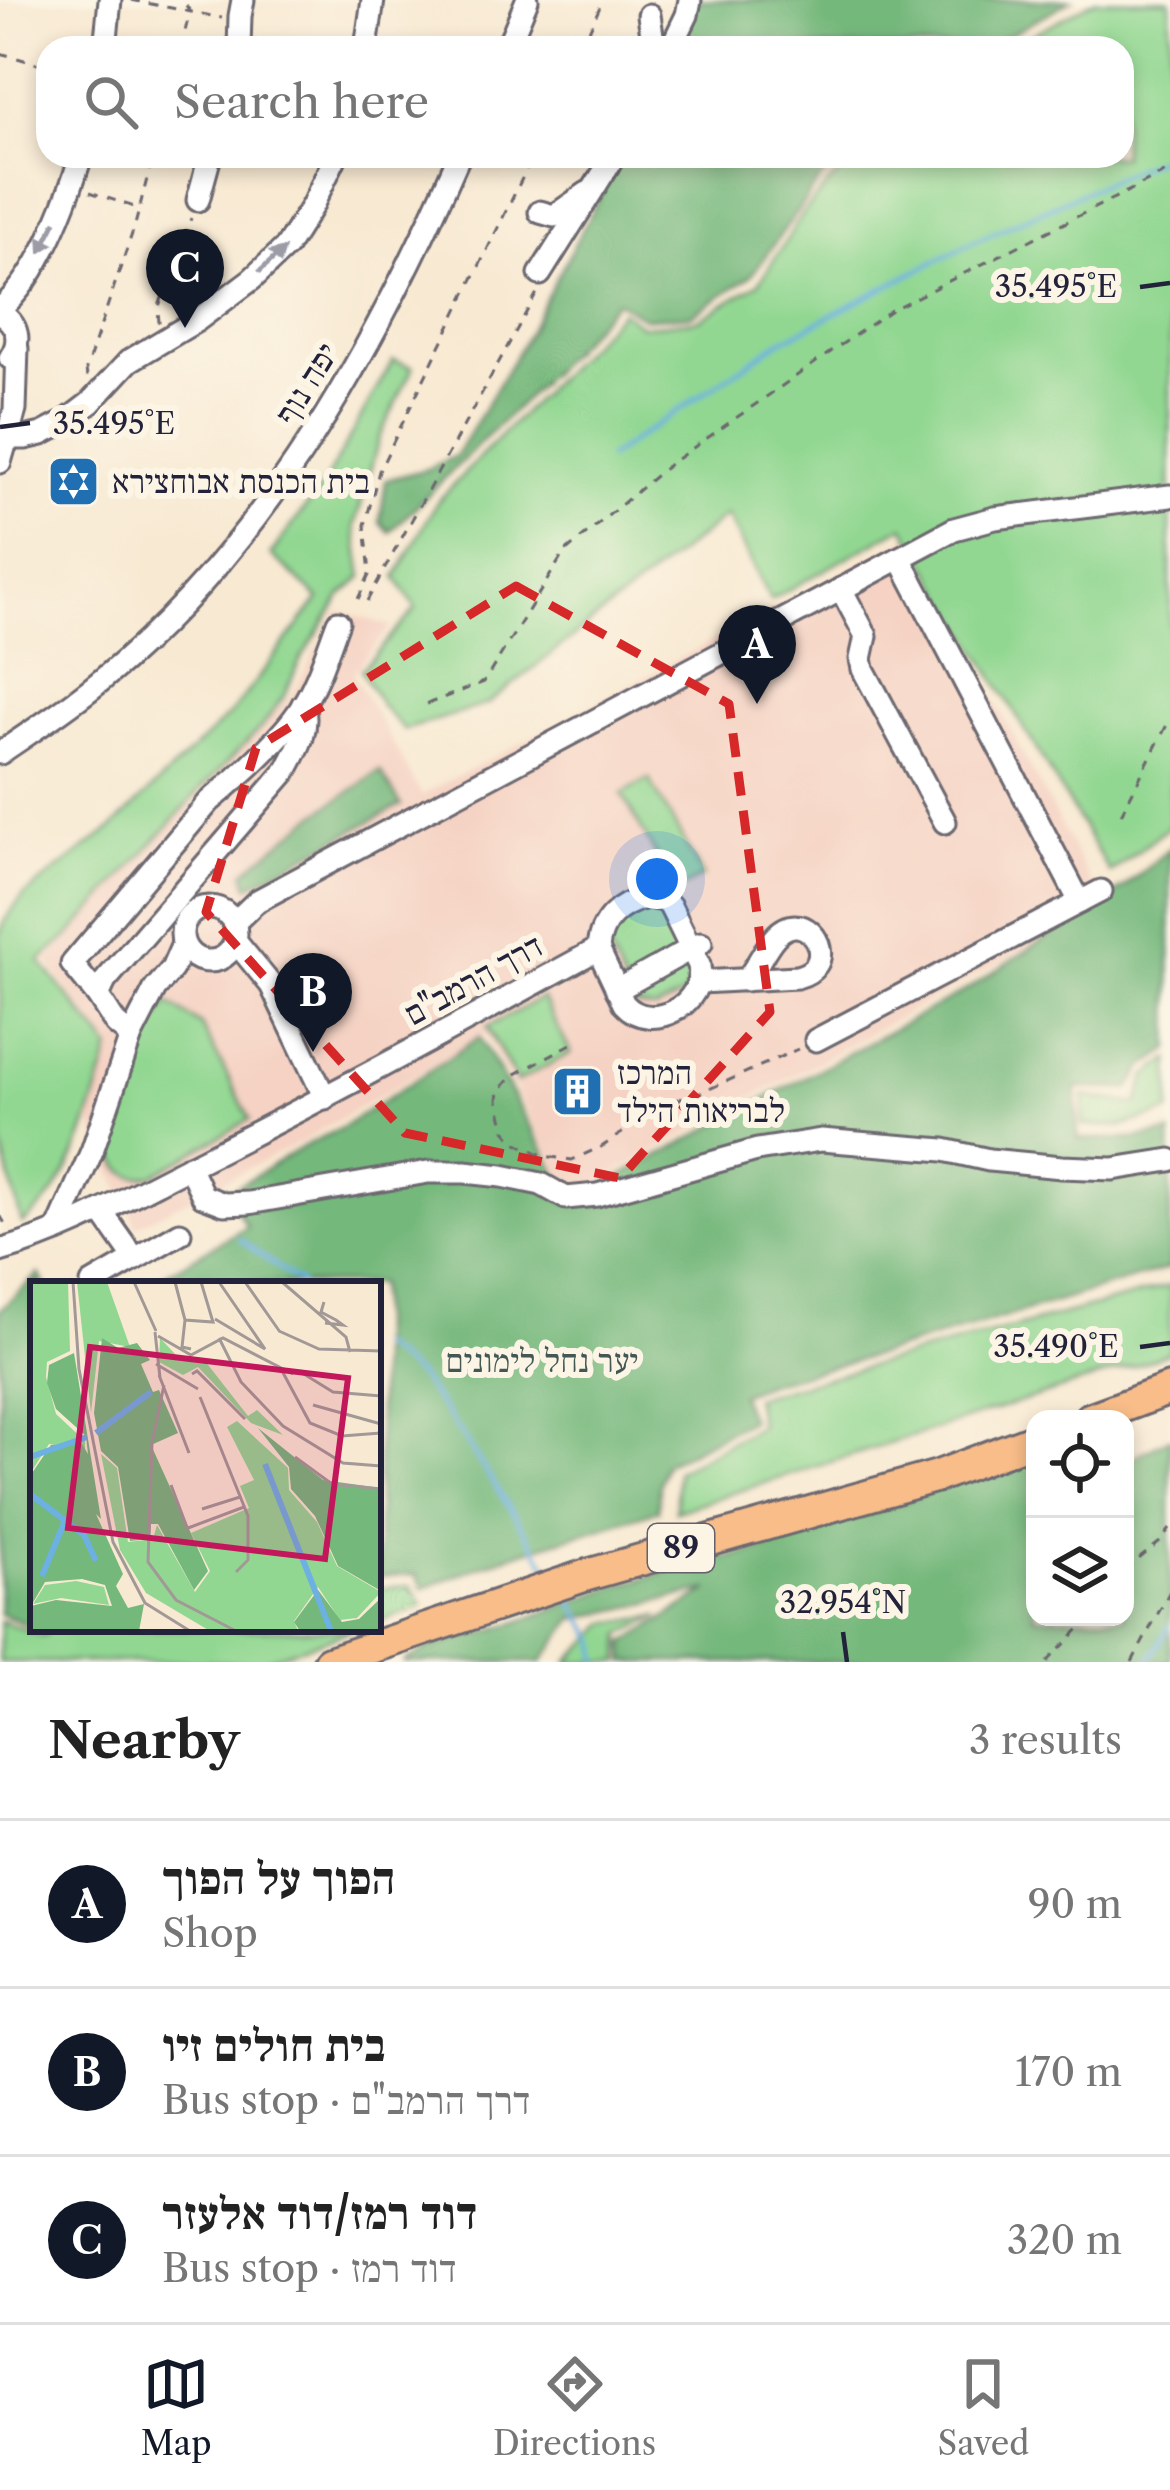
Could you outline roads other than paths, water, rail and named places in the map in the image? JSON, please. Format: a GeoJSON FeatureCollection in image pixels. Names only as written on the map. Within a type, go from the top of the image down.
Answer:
{"type":"FeatureCollection","features":[{"type":"Feature","properties":{"kind":"highway"},"geometry":{"type":"LineString","coordinates":[[1114,1410],[1170,1389]]}},
{"type":"Feature","properties":{"kind":"highway","name":"89"},"geometry":{"type":"LineString","coordinates":[[329,1662],[587,1575],[938,1476],[1026,1442]]}},
{"type":"Feature","properties":{"kind":"street"},"geometry":{"type":"LineString","coordinates":[[106,36],[110,0]]}},
{"type":"Feature","properties":{"kind":"street"},"geometry":{"type":"LineString","coordinates":[[368,36],[373,0]]}},
{"type":"Feature","properties":{"kind":"street"},"geometry":{"type":"LineString","coordinates":[[512,36],[527,0]]}},
{"type":"Feature","properties":{"kind":"street"},"geometry":{"type":"LineString","coordinates":[[677,36],[690,0]]}},
{"type":"Feature","properties":{"kind":"street"},"geometry":{"type":"LineString","coordinates":[[649,15],[652,36]]}},
{"type":"Feature","properties":{"kind":"street"},"geometry":{"type":"LineString","coordinates":[[0,462],[15,410],[18,338],[15,326],[0,311],[24,283],[56,222],[76,168]]}},
{"type":"Feature","properties":{"kind":"street"},"geometry":{"type":"LineString","coordinates":[[198,200],[207,168]]}},
{"type":"Feature","properties":{"kind":"street"},"geometry":{"type":"LineString","coordinates":[[4,436],[18,439],[42,434],[65,422],[129,362],[252,279],[287,246],[330,168]]}},
{"type":"Feature","properties":{"kind":"street","name":"יפה נוף"},"geometry":{"type":"LineString","coordinates":[[0,753],[62,712],[122,662],[195,590],[264,504],[352,375],[453,168]]}},
{"type":"Feature","properties":{"kind":"street"},"geometry":{"type":"LineString","coordinates":[[540,274],[607,168]]}},
{"type":"Feature","properties":{"kind":"street"},"geometry":{"type":"LineString","coordinates":[[540,212],[554,215],[597,185]]}},
{"type":"Feature","properties":{"kind":"street"},"geometry":{"type":"LineString","coordinates":[[0,365],[16,348]]}},
{"type":"Feature","properties":{"kind":"street"},"geometry":{"type":"LineString","coordinates":[[318,1102],[271,985],[228,933],[212,906],[194,910],[182,926],[188,950],[207,961],[228,933],[257,901],[954,529],[995,518],[1170,496]]}},
{"type":"Feature","properties":{"kind":"street"},"geometry":{"type":"LineString","coordinates":[[900,558],[1080,902]]}},
{"type":"Feature","properties":{"kind":"street"},"geometry":{"type":"LineString","coordinates":[[841,590],[866,636],[863,669],[944,822]]}},
{"type":"Feature","properties":{"kind":"street"},"geometry":{"type":"LineString","coordinates":[[131,1036],[116,1024],[72,964],[208,802],[299,712],[338,622]]}},
{"type":"Feature","properties":{"kind":"street"},"geometry":{"type":"LineString","coordinates":[[98,996],[105,981],[286,771],[302,743],[307,717],[303,704]]}},
{"type":"Feature","properties":{"kind":"street"},"geometry":{"type":"LineString","coordinates":[[817,1040],[1101,890]]}},
{"type":"Feature","properties":{"kind":"street"},"geometry":{"type":"LineString","coordinates":[[656,897],[670,905],[697,945],[700,982],[683,1006],[648,1017],[630,1011],[598,949],[598,939],[611,915],[634,900],[656,897]]}},
{"type":"Feature","properties":{"kind":"street"},"geometry":{"type":"LineString","coordinates":[[617,990],[697,945]]}},
{"type":"Feature","properties":{"kind":"street","name":"דרך הרמב\"ם"},"geometry":{"type":"LineString","coordinates":[[0,1251],[124,1202],[598,949]]}},
{"type":"Feature","properties":{"kind":"street"},"geometry":{"type":"LineString","coordinates":[[57,1231],[92,1151],[131,1036],[155,989],[188,950]]}},
{"type":"Feature","properties":{"kind":"street"},"geometry":{"type":"LineString","coordinates":[[700,982],[746,980]]}},
{"type":"Feature","properties":{"kind":"street"},"geometry":{"type":"LineString","coordinates":[[184,1169],[202,1196],[224,1204],[428,1172],[502,1176],[541,1184],[566,1198],[597,1196],[757,1150],[820,1140],[944,1150],[1062,1167],[1113,1169],[1170,1160]]}},
{"type":"Feature","properties":{"kind":"street"},"geometry":{"type":"LineString","coordinates":[[101,1211],[135,1259]]}},
{"type":"Feature","properties":{"kind":"street"},"geometry":{"type":"LineString","coordinates":[[97,1281],[180,1233]]}},
{"type":"Feature","properties":{"kind":"waterway"},"geometry":{"type":"LineString","coordinates":[[608,458],[779,342],[975,241],[1170,153]]}},
{"type":"Feature","properties":{"kind":"waterway"},"geometry":{"type":"LineString","coordinates":[[239,1239],[297,1281]]}},
{"type":"Feature","properties":{"kind":"waterway"},"geometry":{"type":"LineString","coordinates":[[381,1348],[419,1377],[552,1573]]}},
{"type":"Feature","properties":{"kind":"waterway"},"geometry":{"type":"LineString","coordinates":[[565,1592],[597,1640],[598,1662]]}},
{"type":"Feature","properties":{"kind":"waterway"},"geometry":{"type":"LineString","coordinates":[[1149,1662],[1170,1625]]}},
{"type":"Feature","properties":{"kind":"place","name":"דוד רמז/דוד אלעזר"},"geometry":{"type":"Point","coordinates":[185,328]}},
{"type":"Feature","properties":{"kind":"place","name":"בית הכנסת אבוחצירא"},"geometry":{"type":"Point","coordinates":[73,481]}},
{"type":"Feature","properties":{"kind":"place","name":"הפוך על הפוך"},"geometry":{"type":"Point","coordinates":[757,704]}},
{"type":"Feature","properties":{"kind":"place","name":"בית חולים זיו"},"geometry":{"type":"Point","coordinates":[313,1052]}},
{"type":"Feature","properties":{"kind":"place","name":"המרכז לבריאות הילד"},"geometry":{"type":"Point","coordinates":[578,1091]}},
{"type":"Feature","properties":{"kind":"park label","name":"יער נחל לימונים"},"geometry":{"type":"Point","coordinates":[542,1360]}}]}
